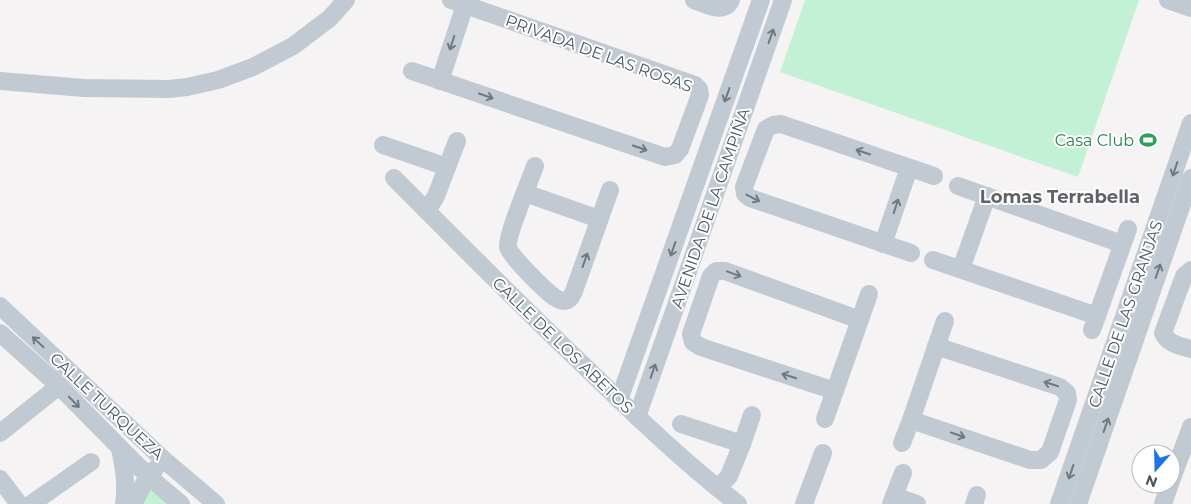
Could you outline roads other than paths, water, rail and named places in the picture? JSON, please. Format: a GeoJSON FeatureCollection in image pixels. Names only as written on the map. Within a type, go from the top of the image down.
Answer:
{"type":"FeatureCollection","features":[{"type":"Feature","properties":{"kind":"street"},"geometry":{"type":"LineString","coordinates":[[0,81],[84,88],[168,89],[218,80],[253,67],[293,46],[330,18],[346,0]]}},
{"type":"Feature","properties":{"kind":"street"},"geometry":{"type":"LineString","coordinates":[[694,0],[717,8],[724,8],[731,0]]}},
{"type":"Feature","properties":{"kind":"street","name":"AVENIDA DE LA CAMPIÑA"},"geometry":{"type":"LineString","coordinates":[[620,400],[761,0]]}},
{"type":"Feature","properties":{"kind":"street","name":"AVENIDA DE LA CAMPIÑA"},"geometry":{"type":"LineString","coordinates":[[637,416],[783,0]]}},
{"type":"Feature","properties":{"kind":"street"},"geometry":{"type":"LineString","coordinates":[[1168,0],[1191,8]]}},
{"type":"Feature","properties":{"kind":"street","name":"PRIVADA DE LAS ROSAS"},"geometry":{"type":"LineString","coordinates":[[412,71],[440,81],[665,157],[675,156],[680,149],[700,95],[699,89],[695,85],[458,2],[440,81]]}},
{"type":"Feature","properties":{"kind":"street"},"geometry":{"type":"LineString","coordinates":[[738,63],[759,70]]}},
{"type":"Feature","properties":{"kind":"street","name":"CALLE DE LAS GRANJAS"},"geometry":{"type":"LineString","coordinates":[[1078,504],[1191,123]]}},
{"type":"Feature","properties":{"kind":"street"},"geometry":{"type":"LineString","coordinates":[[911,253],[750,198],[745,194],[744,187],[766,129],[773,125],[781,124],[934,176]]}},
{"type":"Feature","properties":{"kind":"street"},"geometry":{"type":"LineString","coordinates":[[689,125],[713,134]]}},
{"type":"Feature","properties":{"kind":"street"},"geometry":{"type":"LineString","coordinates":[[428,212],[457,141]]}},
{"type":"Feature","properties":{"kind":"street"},"geometry":{"type":"LineString","coordinates":[[383,145],[447,166]]}},
{"type":"Feature","properties":{"kind":"street"},"geometry":{"type":"LineString","coordinates":[[732,146],[742,149],[755,159]]}},
{"type":"Feature","properties":{"kind":"street"},"geometry":{"type":"LineString","coordinates":[[535,166],[510,235],[508,247],[514,257],[533,277],[556,298],[563,301],[572,297],[610,190]]}},
{"type":"Feature","properties":{"kind":"street"},"geometry":{"type":"LineString","coordinates":[[883,244],[909,168]]}},
{"type":"Feature","properties":{"kind":"street","name":"CALLE DE LOS ABETOS"},"geometry":{"type":"LineString","coordinates":[[394,178],[511,296],[620,400],[738,504]]}},
{"type":"Feature","properties":{"kind":"street","name":"CALLE DE LAS GRANJAS"},"geometry":{"type":"LineString","coordinates":[[1060,504],[1083,437],[1191,178]]}},
{"type":"Feature","properties":{"kind":"street"},"geometry":{"type":"LineString","coordinates":[[933,260],[961,269],[1094,323],[1125,236],[958,186]]}},
{"type":"Feature","properties":{"kind":"street"},"geometry":{"type":"LineString","coordinates":[[525,193],[599,219]]}},
{"type":"Feature","properties":{"kind":"street"},"geometry":{"type":"LineString","coordinates":[[961,269],[987,196]]}},
{"type":"Feature","properties":{"kind":"street"},"geometry":{"type":"LineString","coordinates":[[1191,270],[1184,276],[1164,333],[1166,338],[1172,343],[1191,349]]}},
{"type":"Feature","properties":{"kind":"street"},"geometry":{"type":"LineString","coordinates":[[835,392],[701,347],[693,342],[690,334],[700,304],[710,276],[716,271],[724,271],[860,320]]}},
{"type":"Feature","properties":{"kind":"street"},"geometry":{"type":"LineString","coordinates":[[511,296],[533,277]]}},
{"type":"Feature","properties":{"kind":"street"},"geometry":{"type":"LineString","coordinates":[[1110,278],[1174,302]]}},
{"type":"Feature","properties":{"kind":"street"},"geometry":{"type":"LineString","coordinates":[[826,419],[869,294]]}},
{"type":"Feature","properties":{"kind":"street"},"geometry":{"type":"LineString","coordinates":[[679,297],[700,304]]}},
{"type":"Feature","properties":{"kind":"street","name":"CALLE TURQUEZA"},"geometry":{"type":"LineString","coordinates":[[0,306],[163,459],[216,504]]}},
{"type":"Feature","properties":{"kind":"street"},"geometry":{"type":"LineString","coordinates":[[902,443],[912,420],[945,320]]}},
{"type":"Feature","properties":{"kind":"street","name":"CALLE TURQUEZA"},"geometry":{"type":"LineString","coordinates":[[0,333],[59,386],[148,476],[181,504]]}},
{"type":"Feature","properties":{"kind":"street"},"geometry":{"type":"LineString","coordinates":[[912,420],[1030,460],[1041,460],[1050,452],[1068,400],[1067,393],[1060,387],[936,346]]}},
{"type":"Feature","properties":{"kind":"street"},"geometry":{"type":"LineString","coordinates":[[0,434],[59,386]]}},
{"type":"Feature","properties":{"kind":"street"},"geometry":{"type":"LineString","coordinates":[[718,488],[729,476],[752,415]]}},
{"type":"Feature","properties":{"kind":"street"},"geometry":{"type":"LineString","coordinates":[[682,424],[742,444]]}},
{"type":"Feature","properties":{"kind":"street"},"geometry":{"type":"LineString","coordinates":[[1058,428],[1083,437]]}},
{"type":"Feature","properties":{"kind":"street"},"geometry":{"type":"LineString","coordinates":[[1181,455],[1191,430]]}},
{"type":"Feature","properties":{"kind":"street"},"geometry":{"type":"LineString","coordinates":[[120,449],[126,494],[124,504]]}},
{"type":"Feature","properties":{"kind":"street"},"geometry":{"type":"LineString","coordinates":[[804,504],[823,453]]}},
{"type":"Feature","properties":{"kind":"street"},"geometry":{"type":"LineString","coordinates":[[133,504],[148,476],[163,459]]}},
{"type":"Feature","properties":{"kind":"street"},"geometry":{"type":"LineString","coordinates":[[32,504],[91,462]]}},
{"type":"Feature","properties":{"kind":"street"},"geometry":{"type":"LineString","coordinates":[[903,473],[893,500],[917,504]]}},
{"type":"Feature","properties":{"kind":"street"},"geometry":{"type":"LineString","coordinates":[[0,478],[19,504]]}},
{"type":"Feature","properties":{"kind":"place","name":"Casa Club"},"geometry":{"type":"Point","coordinates":[1148,140]}},
{"type":"Feature","properties":{"kind":"district","name":"Lomas Terrabella"},"geometry":{"type":"Point","coordinates":[1060,197]}}]}
